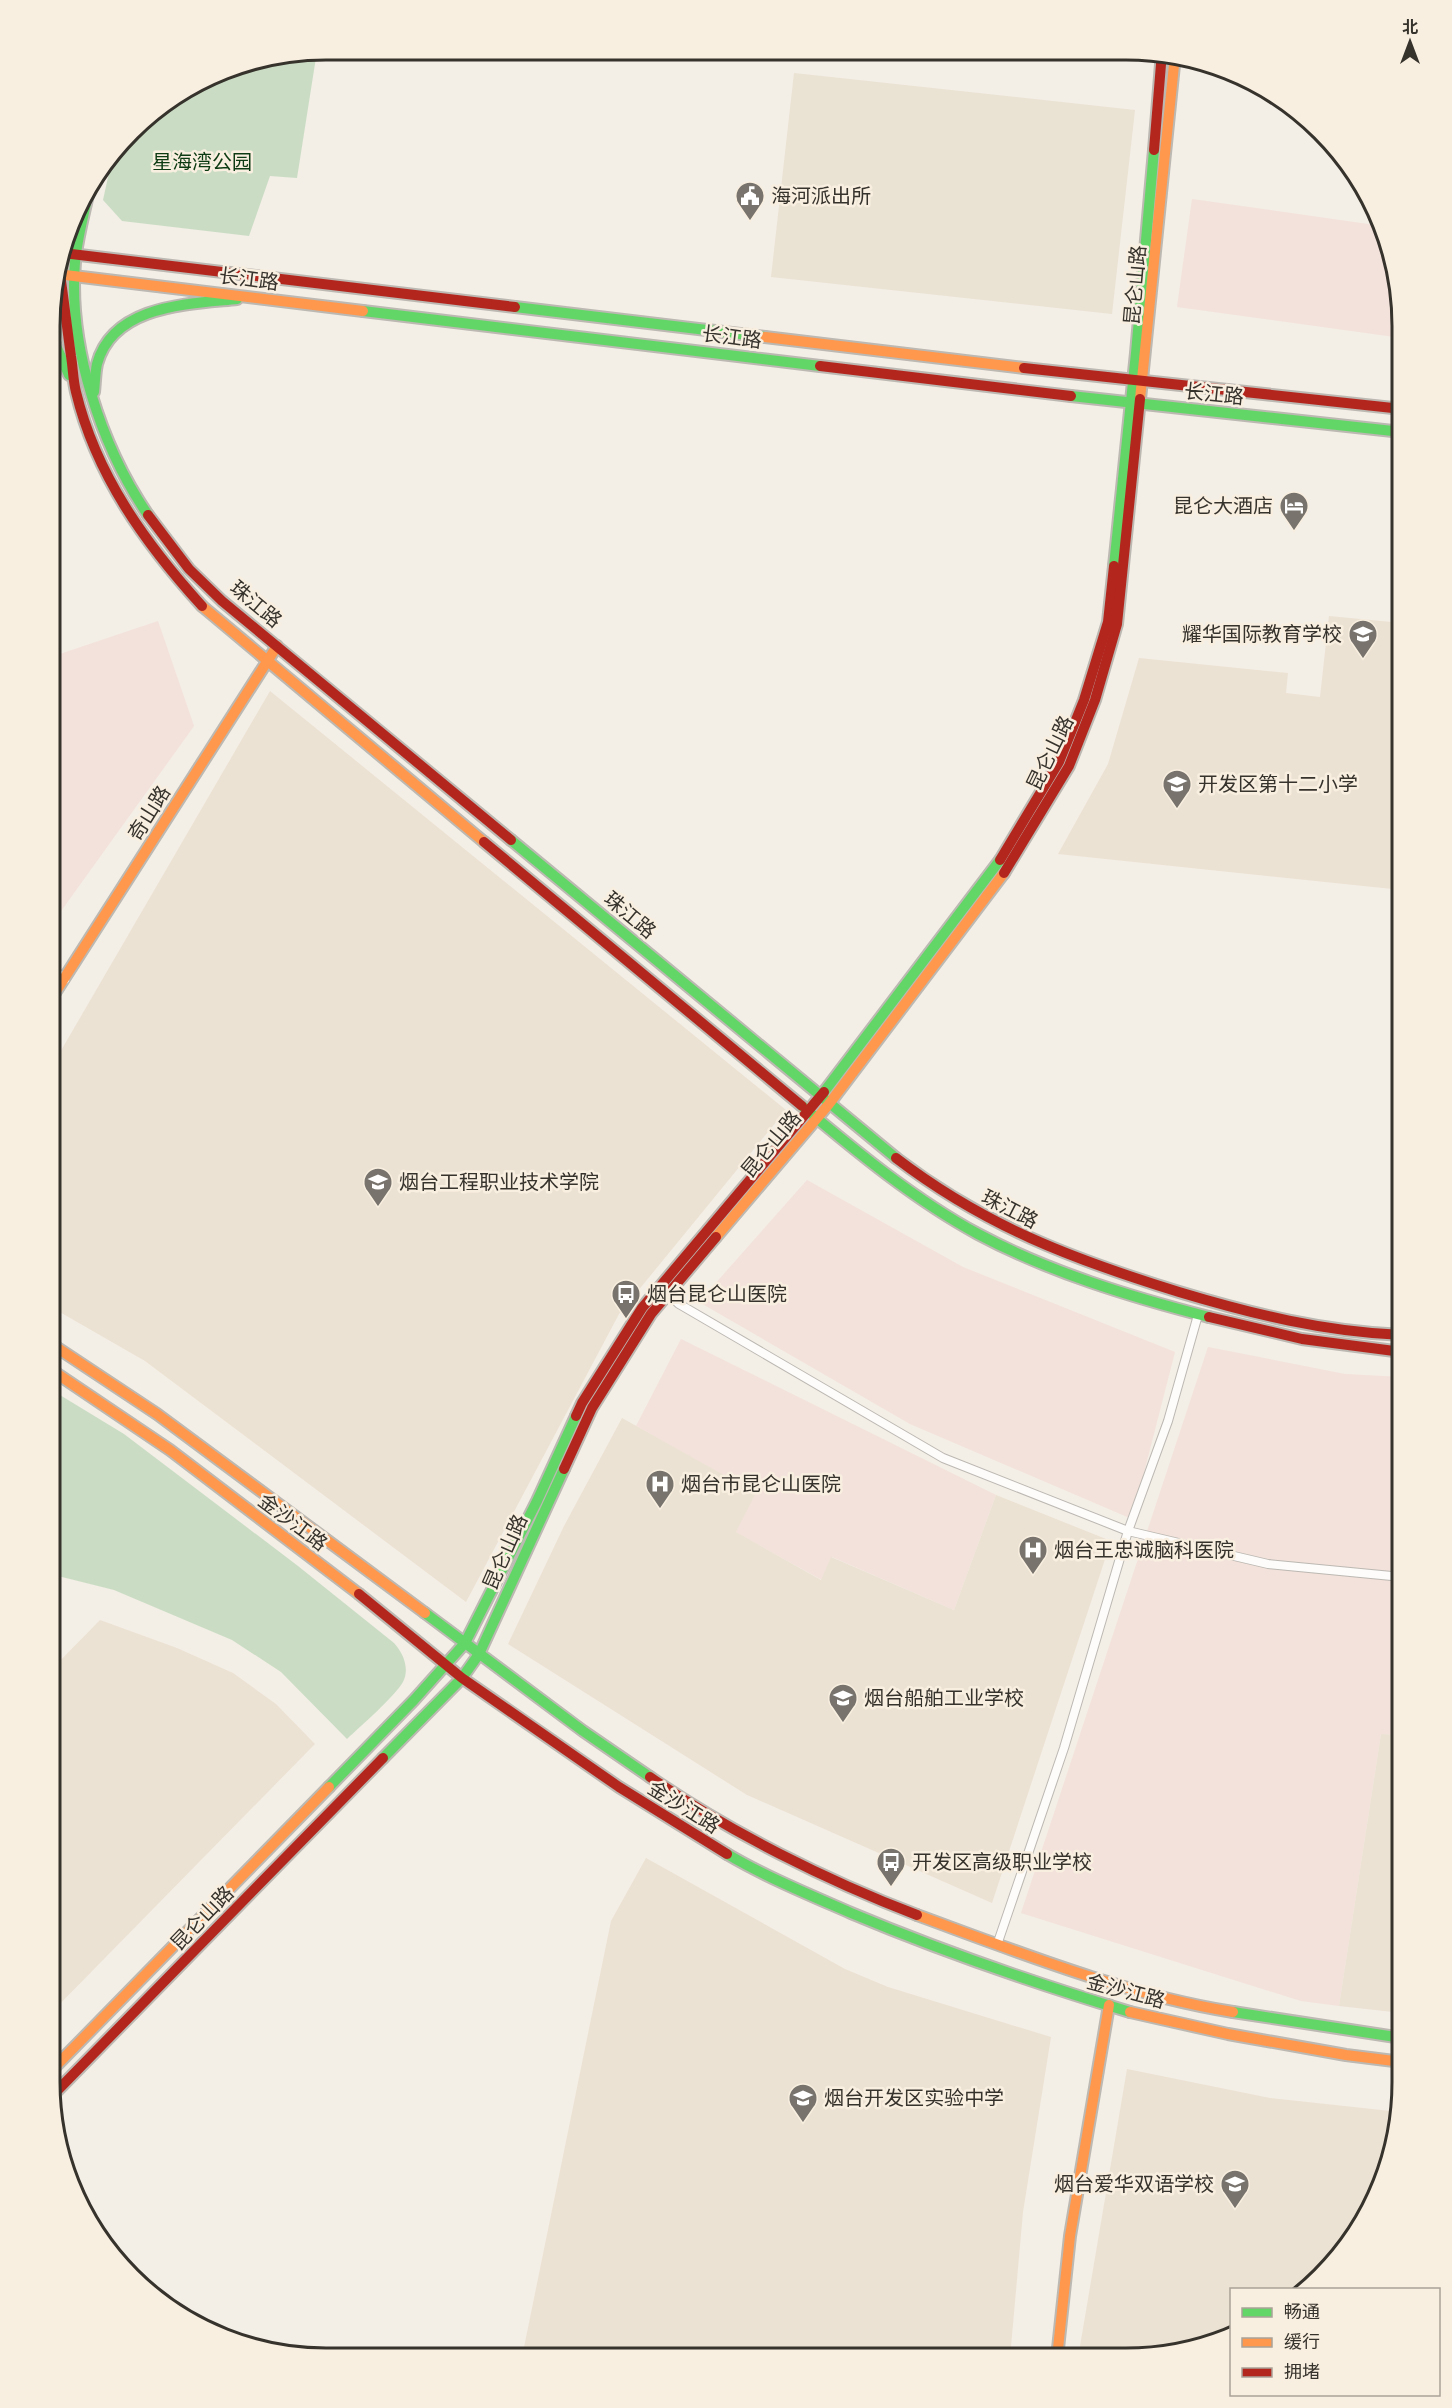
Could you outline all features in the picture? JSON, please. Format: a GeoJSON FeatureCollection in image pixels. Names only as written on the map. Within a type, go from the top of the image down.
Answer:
{"type":"FeatureCollection","features":[{"type":"Feature","properties":{"kind":"main road","name":"昆仑山路"},"geometry":{"type":"LineString","coordinates":[[1138,381],[1161,62]]}},
{"type":"Feature","properties":{"kind":"main road","name":"昆仑山路"},"geometry":{"type":"LineString","coordinates":[[60,2088],[462,1678],[479,1654],[592,1408],[651,1314],[825,1100],[994,869],[1059,762],[1084,700],[1108,622],[1174,64]]}},
{"type":"Feature","properties":{"kind":"main road","name":"珠江路"},"geometry":{"type":"LineString","coordinates":[[84,216],[74,275],[76,321],[85,373],[96,407],[126,480],[155,525],[189,569],[222,601],[891,1154],[964,1206],[1015,1234],[1084,1261],[1254,1314],[1312,1327],[1392,1334]]}},
{"type":"Feature","properties":{"kind":"main road","name":"长江路"},"geometry":{"type":"LineString","coordinates":[[70,254],[1138,381],[1392,408]]}},
{"type":"Feature","properties":{"kind":"main road","name":"长江路"},"geometry":{"type":"LineString","coordinates":[[65,274],[1135,403],[1392,431]]}},
{"type":"Feature","properties":{"kind":"main road"},"geometry":{"type":"LineString","coordinates":[[62,294],[76,394]]}},
{"type":"Feature","properties":{"kind":"main road"},"geometry":{"type":"LineString","coordinates":[[96,407],[95,378],[100,360],[110,338],[125,323],[141,314],[171,306],[253,297]]}},
{"type":"Feature","properties":{"kind":"main road"},"geometry":{"type":"LineString","coordinates":[[60,353],[76,394],[91,444],[108,480],[135,525],[165,567],[207,612],[881,1170],[957,1221],[1009,1249],[1077,1277],[1198,1315],[1309,1342],[1392,1351]]}},
{"type":"Feature","properties":{"kind":"main road","name":"奇山路"},"geometry":{"type":"LineString","coordinates":[[60,986],[277,646]]}},
{"type":"Feature","properties":{"kind":"main road","name":"昆仑山路"},"geometry":{"type":"LineString","coordinates":[[60,2063],[414,1700],[465,1643],[537,1501],[582,1403],[642,1308],[813,1115]]}},
{"type":"Feature","properties":{"kind":"main road","name":"金沙江路"},"geometry":{"type":"LineString","coordinates":[[60,1350],[157,1414],[479,1654],[658,1783],[737,1830],[828,1877],[914,1914],[997,1945],[1121,1985],[1217,2008],[1392,2036]]}},
{"type":"Feature","properties":{"kind":"main road","name":"金沙江路"},"geometry":{"type":"LineString","coordinates":[[60,1376],[170,1450],[447,1664],[462,1678],[619,1787],[729,1857],[819,1899],[932,1947],[1031,1982],[1109,2005],[1228,2034],[1392,2061]]}},
{"type":"Feature","properties":{"kind":"main road"},"geometry":{"type":"LineString","coordinates":[[1058,2348],[1060,2309],[1070,2236],[1109,2005]]}},
{"type":"Feature","properties":{"kind":"street"},"geometry":{"type":"LineString","coordinates":[[60,976],[64,980]]}},
{"type":"Feature","properties":{"kind":"street"},"geometry":{"type":"LineString","coordinates":[[660,1287],[679,1304],[943,1458],[1128,1531],[1268,1564],[1392,1576]]}},
{"type":"Feature","properties":{"kind":"street"},"geometry":{"type":"LineString","coordinates":[[997,1945],[1064,1748],[1128,1531],[1168,1421],[1198,1315]]}},
{"type":"Feature","properties":{"kind":"shaded area"},"geometry":{"type":"Polygon","coordinates":[[[794,73],[1135,110],[1112,314],[771,277],[794,73]]]}},
{"type":"Feature","properties":{"kind":"shaded area"},"geometry":{"type":"Polygon","coordinates":[[[1192,199],[1372,225],[1387,274],[1392,337],[1177,307],[1192,199]]]}},
{"type":"Feature","properties":{"kind":"shaded area"},"geometry":{"type":"Polygon","coordinates":[[[1329,616],[1392,622],[1392,889],[1058,854],[1108,764],[1139,658],[1288,673],[1286,693],[1320,697],[1329,616]]]}},
{"type":"Feature","properties":{"kind":"shaded area"},"geometry":{"type":"Polygon","coordinates":[[[158,621],[194,726],[60,912],[60,654],[158,621]]]}},
{"type":"Feature","properties":{"kind":"shaded area","name":"烟台工程职业技术学院"},"geometry":{"type":"Polygon","coordinates":[[[270,691],[786,1110],[619,1314],[466,1602],[145,1361],[60,1312],[60,1052],[270,691]]]}},
{"type":"Feature","properties":{"kind":"shaded area"},"geometry":{"type":"Polygon","coordinates":[[[807,1180],[963,1267],[1175,1352],[1132,1519],[910,1424],[699,1302],[807,1180]]]}},
{"type":"Feature","properties":{"kind":"shaded area"},"geometry":{"type":"Polygon","coordinates":[[[681,1339],[996,1495],[954,1610],[832,1557],[822,1580],[735,1532],[755,1494],[636,1426],[681,1339]]]}},
{"type":"Feature","properties":{"kind":"shaded area"},"geometry":{"type":"Polygon","coordinates":[[[1208,1347],[1345,1374],[1392,1376],[1392,1735],[1381,1734],[1339,2006],[1301,2001],[1021,1913],[1208,1347]]]}},
{"type":"Feature","properties":{"kind":"shaded area","name":"烟台船舶工业学校"},"geometry":{"type":"Polygon","coordinates":[[[622,1418],[756,1493],[736,1532],[821,1580],[831,1557],[954,1610],[996,1495],[1111,1541],[992,1903],[747,1795],[508,1644],[564,1526],[622,1418]]]}},
{"type":"Feature","properties":{"kind":"shaded area"},"geometry":{"type":"Polygon","coordinates":[[[100,1620],[177,1648],[233,1673],[276,1704],[315,1744],[60,2004],[60,1661],[100,1620]]]}},
{"type":"Feature","properties":{"kind":"shaded area"},"geometry":{"type":"Polygon","coordinates":[[[1381,1734],[1392,1735],[1392,2012],[1339,2006],[1381,1734]]]}},
{"type":"Feature","properties":{"kind":"shaded area","name":"烟台开发区实验中学"},"geometry":{"type":"Polygon","coordinates":[[[646,1858],[845,1969],[888,1987],[1051,2037],[1023,2212],[1011,2348],[524,2348],[611,1921],[646,1858]]]}},
{"type":"Feature","properties":{"kind":"shaded area","name":"烟台爱华双语学校"},"geometry":{"type":"Polygon","coordinates":[[[1127,2069],[1270,2098],[1390,2111],[1383,2151],[1365,2199],[1337,2244],[1294,2288],[1230,2288],[1230,2327],[1195,2339],[1160,2346],[1080,2348],[1127,2069]]]}},
{"type":"Feature","properties":{"kind":"green space","name":"星海湾公园"},"geometry":{"type":"Polygon","coordinates":[[[315,61],[297,178],[270,176],[249,236],[122,221],[103,200],[109,172],[115,164],[138,138],[178,105],[209,87],[241,74],[274,65],[315,61]]]}},
{"type":"Feature","properties":{"kind":"green space"},"geometry":{"type":"Polygon","coordinates":[[[60,1395],[124,1434],[298,1566],[394,1643],[403,1656],[406,1666],[405,1677],[393,1695],[347,1739],[281,1672],[232,1640],[114,1590],[60,1576],[60,1395]]]}},
{"type":"Feature","properties":{"kind":"traffic: fast"},"geometry":{"type":"LineString","coordinates":[[1114,566],[1154,150]]}},
{"type":"Feature","properties":{"kind":"traffic: fast"},"geometry":{"type":"LineString","coordinates":[[83,218],[75,262],[74,294],[83,361],[102,427],[131,488],[148,515]]}},
{"type":"Feature","properties":{"kind":"traffic: fast"},"geometry":{"type":"LineString","coordinates":[[94,392],[97,364],[106,344],[119,330],[135,319],[175,306],[237,299]]}},
{"type":"Feature","properties":{"kind":"traffic: fast"},"geometry":{"type":"LineString","coordinates":[[515,307],[765,337]]}},
{"type":"Feature","properties":{"kind":"traffic: fast"},"geometry":{"type":"LineString","coordinates":[[363,311],[820,366]]}},
{"type":"Feature","properties":{"kind":"traffic: fast"},"geometry":{"type":"LineString","coordinates":[[60,355],[69,375]]}},
{"type":"Feature","properties":{"kind":"traffic: fast"},"geometry":{"type":"LineString","coordinates":[[1071,396],[1392,431]]}},
{"type":"Feature","properties":{"kind":"traffic: fast"},"geometry":{"type":"LineString","coordinates":[[511,840],[896,1158]]}},
{"type":"Feature","properties":{"kind":"traffic: fast"},"geometry":{"type":"LineString","coordinates":[[824,1092],[1000,860]]}},
{"type":"Feature","properties":{"kind":"traffic: fast"},"geometry":{"type":"LineString","coordinates":[[802,1106],[909,1191],[955,1221],[1005,1248],[1091,1282],[1209,1317]]}},
{"type":"Feature","properties":{"kind":"traffic: fast"},"geometry":{"type":"LineString","coordinates":[[329,1787],[414,1700],[465,1643],[537,1501],[576,1416]]}},
{"type":"Feature","properties":{"kind":"traffic: fast"},"geometry":{"type":"LineString","coordinates":[[383,1758],[462,1678],[479,1654],[564,1469]]}},
{"type":"Feature","properties":{"kind":"traffic: fast"},"geometry":{"type":"LineString","coordinates":[[425,1613],[583,1731],[650,1777]]}},
{"type":"Feature","properties":{"kind":"traffic: fast"},"geometry":{"type":"LineString","coordinates":[[727,1854],[804,1892],[920,1941],[1130,2012]]}},
{"type":"Feature","properties":{"kind":"traffic: fast"},"geometry":{"type":"LineString","coordinates":[[1233,2012],[1392,2036]]}},
{"type":"Feature","properties":{"kind":"traffic: slow"},"geometry":{"type":"LineString","coordinates":[[1140,399],[1174,64]]}},
{"type":"Feature","properties":{"kind":"traffic: slow"},"geometry":{"type":"LineString","coordinates":[[65,275],[363,311]]}},
{"type":"Feature","properties":{"kind":"traffic: slow"},"geometry":{"type":"LineString","coordinates":[[765,337],[1024,368]]}},
{"type":"Feature","properties":{"kind":"traffic: slow"},"geometry":{"type":"LineString","coordinates":[[202,606],[484,842]]}},
{"type":"Feature","properties":{"kind":"traffic: slow"},"geometry":{"type":"LineString","coordinates":[[60,985],[277,646]]}},
{"type":"Feature","properties":{"kind":"traffic: slow"},"geometry":{"type":"LineString","coordinates":[[716,1237],[829,1104],[1004,873]]}},
{"type":"Feature","properties":{"kind":"traffic: slow"},"geometry":{"type":"LineString","coordinates":[[60,1350],[157,1414],[425,1613]]}},
{"type":"Feature","properties":{"kind":"traffic: slow"},"geometry":{"type":"LineString","coordinates":[[60,1376],[170,1450],[359,1594]]}},
{"type":"Feature","properties":{"kind":"traffic: slow"},"geometry":{"type":"LineString","coordinates":[[60,2062],[329,1787]]}},
{"type":"Feature","properties":{"kind":"traffic: slow"},"geometry":{"type":"LineString","coordinates":[[917,1915],[1113,1984],[1233,2012]]}},
{"type":"Feature","properties":{"kind":"traffic: slow"},"geometry":{"type":"LineString","coordinates":[[1058,2348],[1070,2236],[1109,2005]]}},
{"type":"Feature","properties":{"kind":"traffic: slow"},"geometry":{"type":"LineString","coordinates":[[1130,2012],[1228,2034],[1392,2061]]}},
{"type":"Feature","properties":{"kind":"traffic: jam"},"geometry":{"type":"LineString","coordinates":[[1154,150],[1161,62]]}},
{"type":"Feature","properties":{"kind":"traffic: jam"},"geometry":{"type":"LineString","coordinates":[[70,254],[515,307]]}},
{"type":"Feature","properties":{"kind":"traffic: jam"},"geometry":{"type":"LineString","coordinates":[[62,291],[75,388],[96,452],[110,480],[142,532],[202,606]]}},
{"type":"Feature","properties":{"kind":"traffic: jam"},"geometry":{"type":"LineString","coordinates":[[820,366],[1071,396]]}},
{"type":"Feature","properties":{"kind":"traffic: jam"},"geometry":{"type":"LineString","coordinates":[[1024,368],[1392,408]]}},
{"type":"Feature","properties":{"kind":"traffic: jam"},"geometry":{"type":"LineString","coordinates":[[1004,873],[1069,766],[1095,700],[1117,624],[1140,399]]}},
{"type":"Feature","properties":{"kind":"traffic: jam"},"geometry":{"type":"LineString","coordinates":[[148,515],[189,569],[222,601],[511,840]]}},
{"type":"Feature","properties":{"kind":"traffic: jam"},"geometry":{"type":"LineString","coordinates":[[1000,860],[1059,762],[1084,700],[1108,622],[1114,566]]}},
{"type":"Feature","properties":{"kind":"traffic: jam"},"geometry":{"type":"LineString","coordinates":[[484,842],[802,1106]]}},
{"type":"Feature","properties":{"kind":"traffic: jam"},"geometry":{"type":"LineString","coordinates":[[576,1416],[642,1308],[824,1092]]}},
{"type":"Feature","properties":{"kind":"traffic: jam"},"geometry":{"type":"LineString","coordinates":[[896,1158],[929,1182],[996,1222],[1102,1267],[1234,1308],[1289,1321],[1392,1334]]}},
{"type":"Feature","properties":{"kind":"traffic: jam"},"geometry":{"type":"LineString","coordinates":[[564,1469],[592,1408],[651,1314],[716,1237]]}},
{"type":"Feature","properties":{"kind":"traffic: jam"},"geometry":{"type":"LineString","coordinates":[[1209,1317],[1302,1339],[1392,1351]]}},
{"type":"Feature","properties":{"kind":"traffic: jam"},"geometry":{"type":"LineString","coordinates":[[359,1594],[462,1678],[619,1787],[727,1854]]}},
{"type":"Feature","properties":{"kind":"traffic: jam"},"geometry":{"type":"LineString","coordinates":[[60,2088],[383,1758]]}},
{"type":"Feature","properties":{"kind":"traffic: jam"},"geometry":{"type":"LineString","coordinates":[[650,1777],[713,1817],[780,1854],[849,1887],[917,1915]]}},
{"type":"Feature","properties":{"kind":"place","name":"海河派出所"},"geometry":{"type":"Point","coordinates":[750,222]}},
{"type":"Feature","properties":{"kind":"place","name":"昆仑大酒店"},"geometry":{"type":"Point","coordinates":[1294,532]}},
{"type":"Feature","properties":{"kind":"place","name":"耀华国际教育学校"},"geometry":{"type":"Point","coordinates":[1363,660]}},
{"type":"Feature","properties":{"kind":"place","name":"开发区第十二小学"},"geometry":{"type":"Point","coordinates":[1177,810]}},
{"type":"Feature","properties":{"kind":"place","name":"烟台工程职业技术学院"},"geometry":{"type":"Point","coordinates":[378,1208]}},
{"type":"Feature","properties":{"kind":"place","name":"烟台昆仑山医院"},"geometry":{"type":"Point","coordinates":[626,1320]}},
{"type":"Feature","properties":{"kind":"place","name":"烟台市昆仑山医院"},"geometry":{"type":"Point","coordinates":[660,1510]}},
{"type":"Feature","properties":{"kind":"place","name":"烟台王忠诚脑科医院"},"geometry":{"type":"Point","coordinates":[1033,1576]}},
{"type":"Feature","properties":{"kind":"place","name":"烟台船舶工业学校"},"geometry":{"type":"Point","coordinates":[843,1724]}},
{"type":"Feature","properties":{"kind":"place","name":"开发区高级职业学校"},"geometry":{"type":"Point","coordinates":[891,1888]}},
{"type":"Feature","properties":{"kind":"place","name":"烟台开发区实验中学"},"geometry":{"type":"Point","coordinates":[803,2124]}},
{"type":"Feature","properties":{"kind":"place","name":"烟台爱华双语学校"},"geometry":{"type":"Point","coordinates":[1235,2210]}}]}
